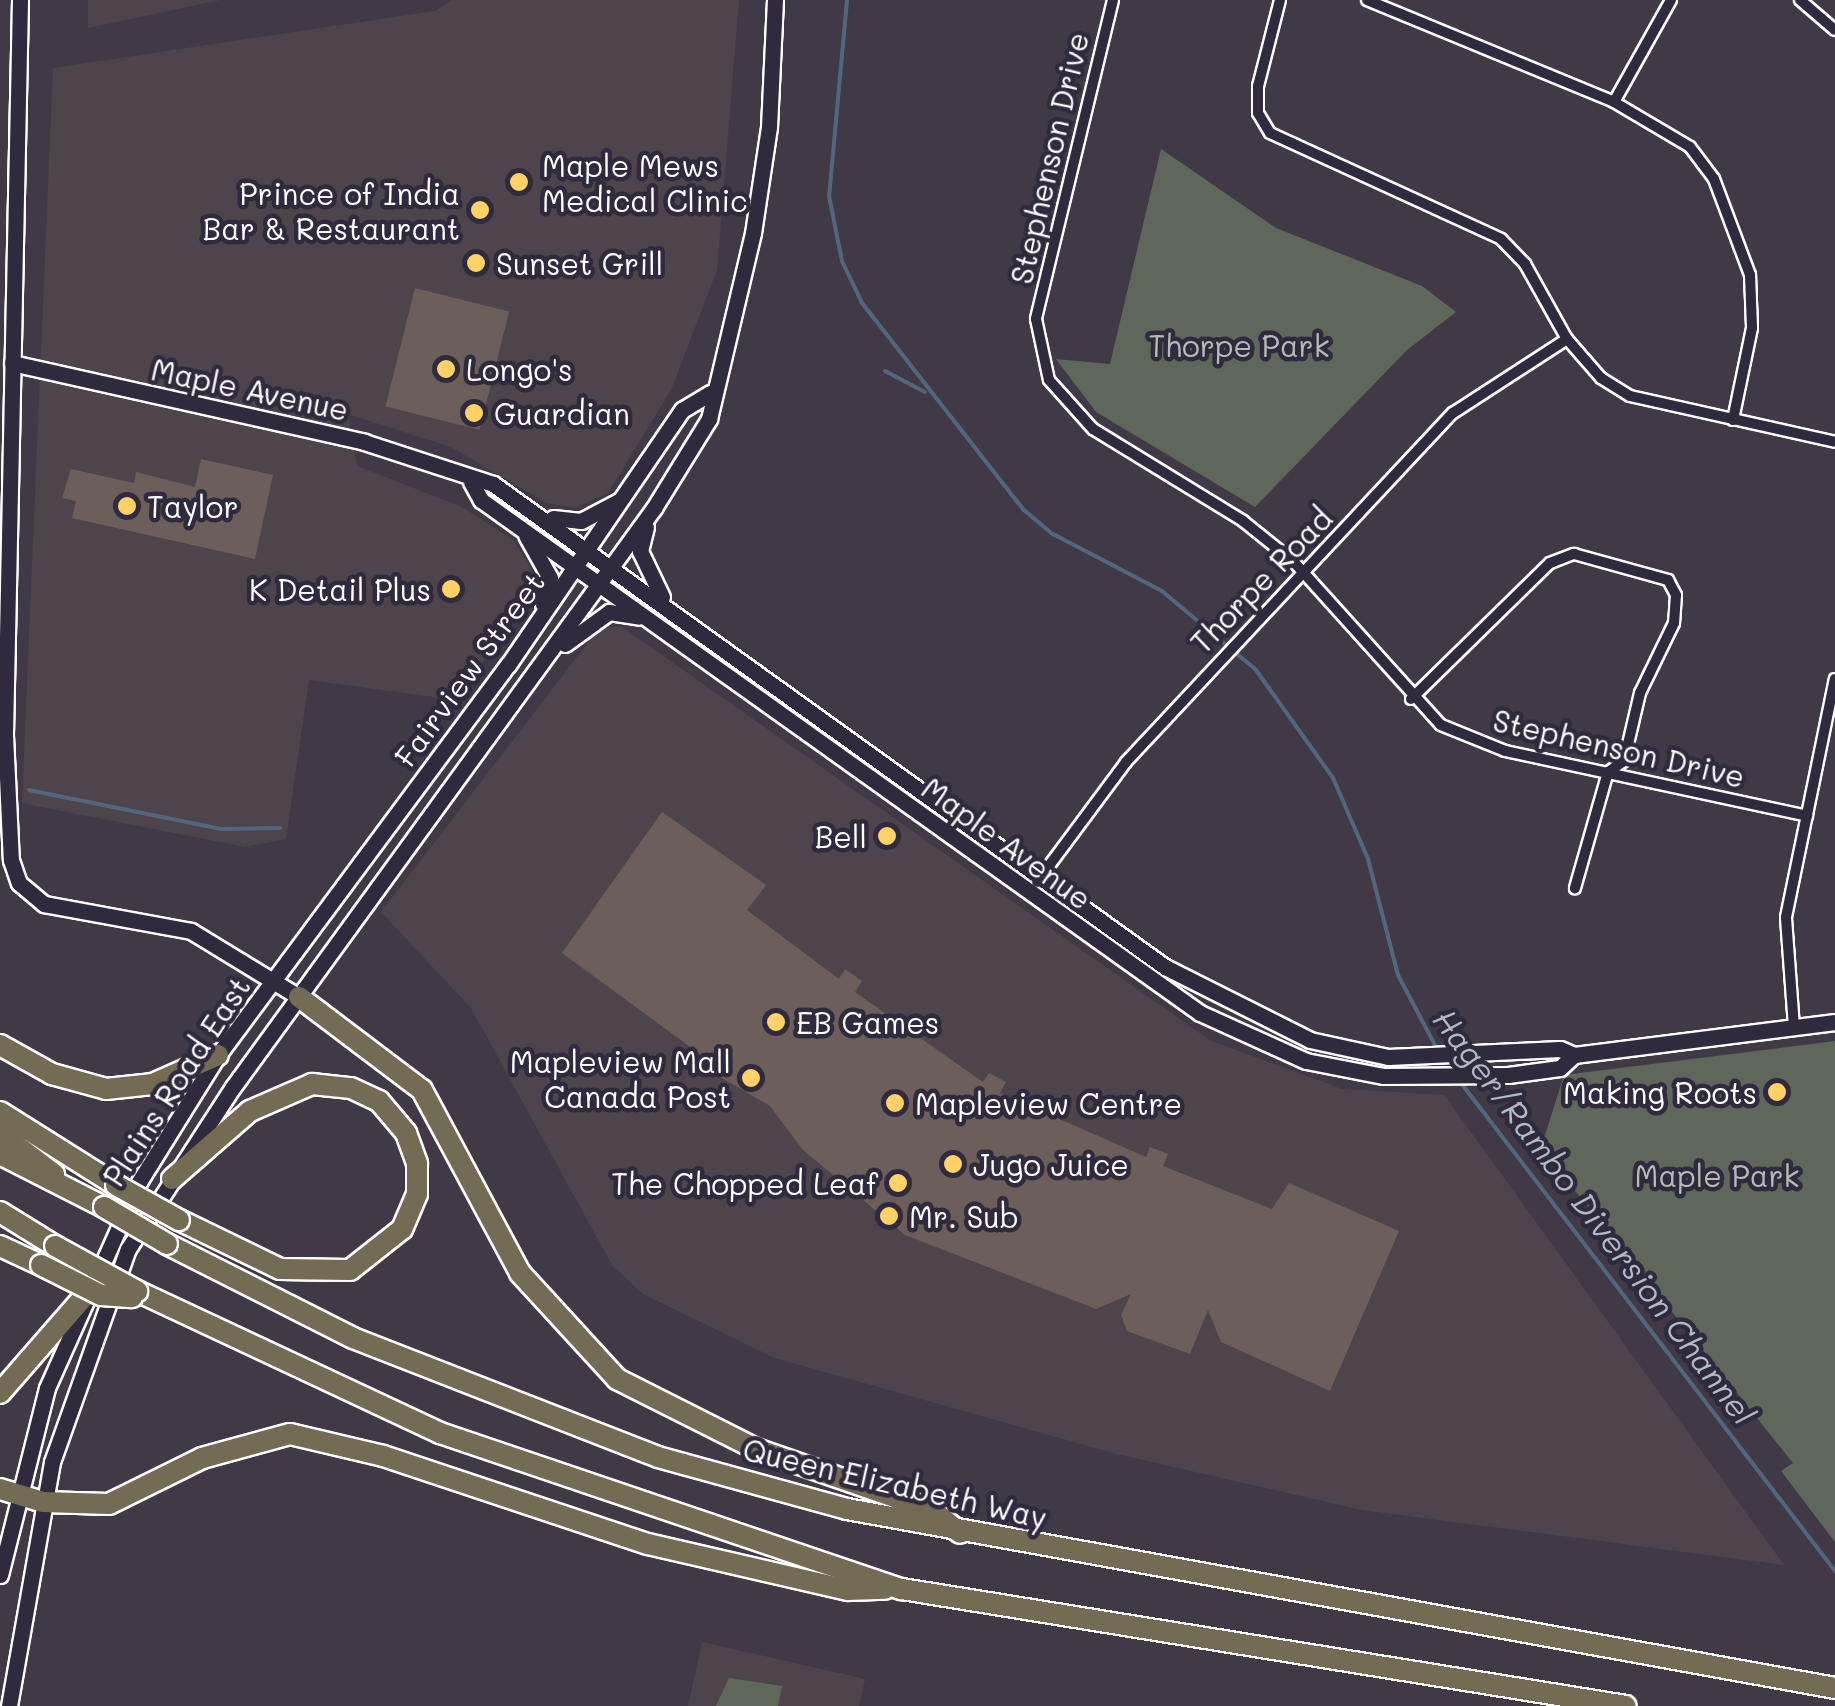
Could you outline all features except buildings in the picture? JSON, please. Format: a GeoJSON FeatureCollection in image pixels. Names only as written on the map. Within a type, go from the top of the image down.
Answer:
{"type":"FeatureCollection","features":[{"type":"Feature","properties":{"kind":"highway"},"geometry":{"type":"LineString","coordinates":[[300,997],[422,1090],[520,1272],[617,1379],[756,1450],[932,1510],[962,1534]]}},
{"type":"Feature","properties":{"kind":"highway"},"geometry":{"type":"LineString","coordinates":[[0,1045],[52,1074],[106,1089],[154,1084],[218,1056]]}},
{"type":"Feature","properties":{"kind":"highway"},"geometry":{"type":"LineString","coordinates":[[0,1112],[116,1185],[280,1269],[350,1270],[402,1230],[416,1194],[417,1164],[406,1133],[378,1101],[351,1088],[312,1084],[266,1100],[172,1179]]}},
{"type":"Feature","properties":{"kind":"highway"},"geometry":{"type":"LineString","coordinates":[[0,1133],[64,1182]]}},
{"type":"Feature","properties":{"kind":"highway","name":"Queen Elizabeth Way"},"geometry":{"type":"LineString","coordinates":[[0,1154],[64,1182],[167,1244],[353,1338],[658,1457],[962,1534],[1835,1688]]}},
{"type":"Feature","properties":{"kind":"highway"},"geometry":{"type":"LineString","coordinates":[[0,1212],[140,1296],[440,1434],[902,1589],[1626,1706]]}},
{"type":"Feature","properties":{"kind":"highway"},"geometry":{"type":"LineString","coordinates":[[0,1246],[101,1295],[140,1296]]}},
{"type":"Feature","properties":{"kind":"highway"},"geometry":{"type":"LineString","coordinates":[[0,1393],[83,1298]]}},
{"type":"Feature","properties":{"kind":"highway"},"geometry":{"type":"LineString","coordinates":[[10,1492],[43,1502],[110,1504],[216,1453],[290,1434],[383,1456],[648,1544],[848,1590],[902,1589]]}},
{"type":"Feature","properties":{"kind":"main road","name":"Plains Road East"},"geometry":{"type":"LineString","coordinates":[[0,1575],[10,1492],[83,1298],[140,1182],[218,1056],[275,982],[191,931],[58,909],[34,898],[17,878],[5,802],[20,0]]}},
{"type":"Feature","properties":{"kind":"main road","name":"Fairview Street"},"geometry":{"type":"LineString","coordinates":[[300,997],[654,508],[709,419],[710,393],[735,324],[753,232],[769,127],[775,0]]}},
{"type":"Feature","properties":{"kind":"main road","name":"Maple Avenue"},"geometry":{"type":"LineString","coordinates":[[12,363],[381,446],[471,482],[493,484],[1224,1001],[1310,1040],[1430,1058],[1560,1049],[1574,1056]]}},
{"type":"Feature","properties":{"kind":"main road","name":"Fairview Street"},"geometry":{"type":"LineString","coordinates":[[275,982],[578,567],[682,410],[710,393]]}},
{"type":"Feature","properties":{"kind":"main road","name":"Maple Avenue"},"geometry":{"type":"LineString","coordinates":[[471,482],[481,500],[1027,893],[1200,1012],[1272,1047],[1384,1076],[1471,1078],[1560,1068],[1574,1056],[1835,1022]]}},
{"type":"Feature","properties":{"kind":"main road"},"geometry":{"type":"LineString","coordinates":[[530,508],[568,523],[630,493]]}},
{"type":"Feature","properties":{"kind":"main road"},"geometry":{"type":"LineString","coordinates":[[654,508],[640,551],[670,608]]}},
{"type":"Feature","properties":{"kind":"main road"},"geometry":{"type":"LineString","coordinates":[[518,523],[550,585],[523,643]]}},
{"type":"Feature","properties":{"kind":"main road"},"geometry":{"type":"LineString","coordinates":[[514,698],[595,618],[628,612],[658,626]]}},
{"type":"Feature","properties":{"kind":"main road"},"geometry":{"type":"LineString","coordinates":[[275,982],[300,997]]}},
{"type":"Feature","properties":{"kind":"main road","name":"Plains Road East"},"geometry":{"type":"LineString","coordinates":[[9,1706],[43,1502],[109,1294],[172,1179],[300,997]]}},
{"type":"Feature","properties":{"kind":"street","name":"Stephenson Drive"},"geometry":{"type":"LineString","coordinates":[[1113,0],[1036,320],[1039,355],[1049,380],[1093,429],[1244,521],[1304,574],[1411,700],[1472,742],[1806,816]]}},
{"type":"Feature","properties":{"kind":"street"},"geometry":{"type":"LineString","coordinates":[[1280,0],[1258,86],[1258,113],[1270,133],[1501,239],[1525,264],[1567,339],[1601,378],[1630,396],[1835,442]]}},
{"type":"Feature","properties":{"kind":"street"},"geometry":{"type":"LineString","coordinates":[[1367,0],[1614,102],[1690,147],[1741,240],[1752,328],[1733,420]]}},
{"type":"Feature","properties":{"kind":"street"},"geometry":{"type":"LineString","coordinates":[[1614,102],[1671,0]]}},
{"type":"Feature","properties":{"kind":"street"},"geometry":{"type":"LineString","coordinates":[[1800,0],[1835,30]]}},
{"type":"Feature","properties":{"kind":"street","name":"Thorpe Road"},"geometry":{"type":"LineString","coordinates":[[1027,893],[1126,762],[1453,413],[1567,339]]}},
{"type":"Feature","properties":{"kind":"street"},"geometry":{"type":"LineString","coordinates":[[1411,700],[1550,562],[1574,554],[1651,570],[1676,594],[1674,623],[1640,693],[1624,761],[1608,772],[1575,888]]}},
{"type":"Feature","properties":{"kind":"street"},"geometry":{"type":"LineString","coordinates":[[1794,1027],[1786,916],[1835,679]]}},
{"type":"Feature","properties":{"kind":"shaded area"},"geometry":{"type":"Polygon","coordinates":[[[88,0],[220,0],[88,28],[88,0]]]}},
{"type":"Feature","properties":{"kind":"shaded area"},"geometry":{"type":"Polygon","coordinates":[[[452,0],[739,0],[717,270],[671,390],[608,493],[574,508],[547,503],[451,447],[348,414],[357,466],[462,507],[513,540],[531,567],[532,589],[457,700],[309,680],[286,839],[245,847],[22,803],[53,68],[435,11],[452,0]]]}},
{"type":"Feature","properties":{"kind":"shaded area"},"geometry":{"type":"Polygon","coordinates":[[[600,627],[622,627],[1211,1041],[1342,1089],[1444,1095],[1784,1565],[1362,1510],[1117,1454],[775,1358],[643,1294],[612,1265],[471,1008],[381,912],[600,627]]]}},
{"type":"Feature","properties":{"kind":"shaded area"},"geometry":{"type":"Polygon","coordinates":[[[702,1642],[865,1679],[859,1706],[688,1706],[702,1642]]]}},
{"type":"Feature","properties":{"kind":"green space","name":"Thorpe Park"},"geometry":{"type":"Polygon","coordinates":[[[1161,149],[1276,228],[1422,286],[1456,312],[1407,350],[1255,507],[1096,412],[1056,359],[1110,364],[1161,149]]]}},
{"type":"Feature","properties":{"kind":"green space","name":"Maple Park"},"geometry":{"type":"Polygon","coordinates":[[[1835,1041],[1835,1542],[1781,1471],[1793,1463],[1541,1148],[1564,1075],[1835,1041]]]}},
{"type":"Feature","properties":{"kind":"green space"},"geometry":{"type":"Polygon","coordinates":[[[729,1678],[782,1686],[778,1706],[716,1706],[729,1678]]]}},
{"type":"Feature","properties":{"kind":"waterway","name":"Hager/Rambo Diversion Channel"},"geometry":{"type":"LineString","coordinates":[[847,0],[829,196],[842,261],[862,303],[1024,510],[1053,534],[1162,591],[1256,670],[1333,778],[1368,859],[1398,975],[1438,1051]]}},
{"type":"Feature","properties":{"kind":"waterway"},"geometry":{"type":"LineString","coordinates":[[885,371],[925,392]]}},
{"type":"Feature","properties":{"kind":"waterway"},"geometry":{"type":"LineString","coordinates":[[29,790],[221,829],[280,828]]}},
{"type":"Feature","properties":{"kind":"waterway","name":"Hager/Rambo Diversion Channel"},"geometry":{"type":"LineString","coordinates":[[1461,1083],[1835,1571]]}},
{"type":"Feature","properties":{"kind":"place","name":"Maple Mews Medical Clinic"},"geometry":{"type":"Point","coordinates":[519,182]}},
{"type":"Feature","properties":{"kind":"place","name":"Prince of India Bar & Restaurant"},"geometry":{"type":"Point","coordinates":[480,210]}},
{"type":"Feature","properties":{"kind":"place","name":"Sunset Grill"},"geometry":{"type":"Point","coordinates":[476,263]}},
{"type":"Feature","properties":{"kind":"place","name":"Longo's"},"geometry":{"type":"Point","coordinates":[446,369]}},
{"type":"Feature","properties":{"kind":"place","name":"Guardian"},"geometry":{"type":"Point","coordinates":[474,413]}},
{"type":"Feature","properties":{"kind":"place","name":"Taylor"},"geometry":{"type":"Point","coordinates":[127,506]}},
{"type":"Feature","properties":{"kind":"place","name":"K Detail Plus"},"geometry":{"type":"Point","coordinates":[451,589]}},
{"type":"Feature","properties":{"kind":"place","name":"Bell"},"geometry":{"type":"Point","coordinates":[887,836]}},
{"type":"Feature","properties":{"kind":"place","name":"EB Games"},"geometry":{"type":"Point","coordinates":[776,1022]}},
{"type":"Feature","properties":{"kind":"place","name":"Mapleview Mall Canada Post"},"geometry":{"type":"Point","coordinates":[751,1078]}},
{"type":"Feature","properties":{"kind":"place","name":"Making Roots"},"geometry":{"type":"Point","coordinates":[1777,1092]}},
{"type":"Feature","properties":{"kind":"place","name":"Mapleview Centre"},"geometry":{"type":"Point","coordinates":[895,1103]}},
{"type":"Feature","properties":{"kind":"place","name":"Jugo Juice"},"geometry":{"type":"Point","coordinates":[953,1164]}},
{"type":"Feature","properties":{"kind":"place","name":"The Chopped Leaf"},"geometry":{"type":"Point","coordinates":[898,1183]}},
{"type":"Feature","properties":{"kind":"place","name":"Mr. Sub"},"geometry":{"type":"Point","coordinates":[889,1216]}}]}
